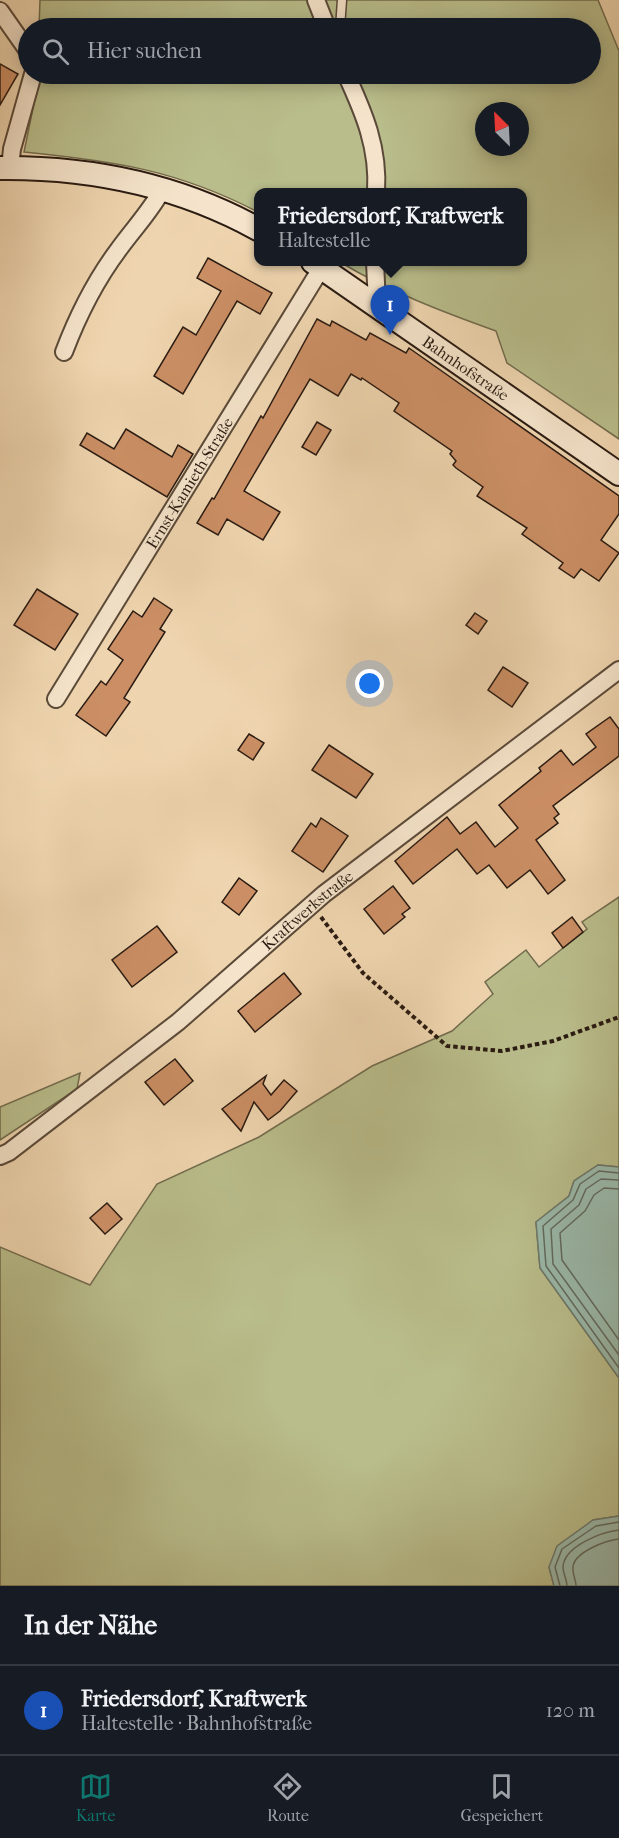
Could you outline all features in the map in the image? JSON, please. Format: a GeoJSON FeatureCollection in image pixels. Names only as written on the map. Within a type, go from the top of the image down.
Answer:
{"type":"FeatureCollection","features":[{"type":"Feature","properties":{"kind":"main road"},"geometry":{"type":"LineString","coordinates":[[5,168],[84,173],[163,188],[212,206],[254,227]]}},
{"type":"Feature","properties":{"kind":"main road","name":"Bahnhofstraße"},"geometry":{"type":"LineString","coordinates":[[321,266],[619,474]]}},
{"type":"Feature","properties":{"kind":"street"},"geometry":{"type":"LineString","coordinates":[[316,0],[323,18]]}},
{"type":"Feature","properties":{"kind":"street"},"geometry":{"type":"LineString","coordinates":[[0,11],[18,37]]}},
{"type":"Feature","properties":{"kind":"street"},"geometry":{"type":"LineString","coordinates":[[5,168],[30,84]]}},
{"type":"Feature","properties":{"kind":"street"},"geometry":{"type":"LineString","coordinates":[[350,84],[372,134],[376,188]]}},
{"type":"Feature","properties":{"kind":"street"},"geometry":{"type":"LineString","coordinates":[[64,352],[76,320],[102,273],[154,206],[163,188]]}},
{"type":"Feature","properties":{"kind":"street","name":"Ernst-Kamieth-Straße"},"geometry":{"type":"LineString","coordinates":[[56,699],[317,266]]}},
{"type":"Feature","properties":{"kind":"street"},"geometry":{"type":"LineString","coordinates":[[375,266],[377,304]]}},
{"type":"Feature","properties":{"kind":"street","name":"Kraftwerkstraße"},"geometry":{"type":"LineString","coordinates":[[0,1156],[9,1152],[178,1022],[312,905],[619,670]]}},
{"type":"Feature","properties":{"kind":"lane"},"geometry":{"type":"LineString","coordinates":[[341,18],[342,0]]}},
{"type":"Feature","properties":{"kind":"path"},"geometry":{"type":"LineString","coordinates":[[312,905],[363,973],[447,1046],[502,1051],[553,1041],[619,1017]]}},
{"type":"Feature","properties":{"kind":"green space"},"geometry":{"type":"Polygon","coordinates":[[[40,0],[598,0],[619,51],[619,439],[507,363],[496,331],[396,292],[347,266],[527,266],[527,188],[254,188],[254,210],[200,186],[172,177],[87,159],[24,152],[38,84],[601,84],[601,18],[39,18],[40,0]]]}},
{"type":"Feature","properties":{"kind":"green space"},"geometry":{"type":"Polygon","coordinates":[[[619,897],[619,1167],[598,1165],[574,1181],[569,1196],[536,1222],[540,1268],[619,1378],[619,1516],[593,1520],[549,1567],[554,1586],[0,1586],[0,1247],[90,1285],[157,1184],[259,1137],[372,1066],[452,1031],[493,994],[485,982],[526,950],[539,967],[587,929],[582,922],[619,897]]]}},
{"type":"Feature","properties":{"kind":"green space"},"geometry":{"type":"Polygon","coordinates":[[[80,1073],[77,1089],[0,1140],[0,1107],[80,1073]]]}},
{"type":"Feature","properties":{"kind":"water"},"geometry":{"type":"Polygon","coordinates":[[[598,1165],[619,1167],[619,1378],[540,1268],[536,1222],[569,1196],[574,1181],[598,1165]]]}},
{"type":"Feature","properties":{"kind":"water"},"geometry":{"type":"Polygon","coordinates":[[[619,1516],[619,1586],[554,1586],[549,1567],[557,1546],[593,1520],[619,1516]]]}},
{"type":"Feature","properties":{"kind":"building"},"geometry":{"type":"Polygon","coordinates":[[[0,64],[18,74],[0,105],[0,64]]]}},
{"type":"Feature","properties":{"kind":"building"},"geometry":{"type":"Polygon","coordinates":[[[208,258],[272,293],[260,314],[237,301],[183,394],[154,376],[183,327],[196,335],[221,291],[197,278],[208,258]]]}},
{"type":"Feature","properties":{"kind":"building"},"geometry":{"type":"Polygon","coordinates":[[[317,319],[330,326],[332,321],[366,340],[370,333],[406,353],[409,348],[619,496],[619,514],[601,540],[619,553],[599,581],[581,569],[574,578],[559,568],[563,563],[522,534],[527,528],[477,496],[483,487],[453,465],[456,461],[450,454],[452,451],[394,411],[399,403],[362,378],[361,380],[351,374],[338,396],[310,379],[244,491],[280,512],[263,540],[227,519],[218,535],[197,523],[212,498],[214,499],[261,416],[263,418],[317,319]]]}},
{"type":"Feature","properties":{"kind":"building"},"geometry":{"type":"Polygon","coordinates":[[[317,422],[331,430],[316,455],[302,447],[317,422]]]}},
{"type":"Feature","properties":{"kind":"building"},"geometry":{"type":"Polygon","coordinates":[[[126,429],[172,457],[178,445],[193,454],[167,497],[80,445],[87,433],[114,449],[126,429]]]}},
{"type":"Feature","properties":{"kind":"building"},"geometry":{"type":"Polygon","coordinates":[[[37,589],[78,614],[55,650],[14,625],[37,589]]]}},
{"type":"Feature","properties":{"kind":"building"},"geometry":{"type":"Polygon","coordinates":[[[154,598],[172,610],[160,629],[165,632],[124,698],[130,702],[106,736],[76,715],[101,681],[106,685],[123,660],[108,649],[133,611],[142,617],[154,598]]]}},
{"type":"Feature","properties":{"kind":"building"},"geometry":{"type":"Polygon","coordinates":[[[475,613],[487,621],[478,634],[466,625],[475,613]]]}},
{"type":"Feature","properties":{"kind":"building"},"geometry":{"type":"Polygon","coordinates":[[[503,667],[528,683],[512,707],[488,690],[503,667]]]}},
{"type":"Feature","properties":{"kind":"building"},"geometry":{"type":"Polygon","coordinates":[[[610,717],[619,729],[619,756],[553,806],[559,814],[554,818],[558,823],[536,840],[565,880],[548,894],[530,870],[507,888],[489,865],[477,874],[457,849],[413,884],[395,861],[447,817],[460,834],[476,822],[495,847],[518,828],[499,805],[541,771],[539,768],[561,750],[573,765],[596,747],[586,734],[610,717]]]}},
{"type":"Feature","properties":{"kind":"building"},"geometry":{"type":"Polygon","coordinates":[[[249,734],[264,743],[253,760],[238,750],[249,734]]]}},
{"type":"Feature","properties":{"kind":"building"},"geometry":{"type":"Polygon","coordinates":[[[329,745],[373,774],[356,798],[312,770],[329,745]]]}},
{"type":"Feature","properties":{"kind":"building"},"geometry":{"type":"Polygon","coordinates":[[[321,818],[348,836],[323,872],[292,851],[311,823],[316,827],[321,818]]]}},
{"type":"Feature","properties":{"kind":"building"},"geometry":{"type":"Polygon","coordinates":[[[239,878],[257,891],[239,915],[222,902],[239,878]]]}},
{"type":"Feature","properties":{"kind":"building"},"geometry":{"type":"Polygon","coordinates":[[[393,886],[410,908],[402,914],[405,917],[384,934],[364,909],[393,886]]]}},
{"type":"Feature","properties":{"kind":"building"},"geometry":{"type":"Polygon","coordinates":[[[572,917],[583,932],[563,948],[552,933],[572,917]]]}},
{"type":"Feature","properties":{"kind":"building"},"geometry":{"type":"Polygon","coordinates":[[[157,926],[177,952],[132,987],[112,960],[157,926]]]}},
{"type":"Feature","properties":{"kind":"building"},"geometry":{"type":"Polygon","coordinates":[[[284,973],[301,994],[255,1032],[238,1011],[284,973]]]}},
{"type":"Feature","properties":{"kind":"building"},"geometry":{"type":"Polygon","coordinates":[[[175,1059],[193,1081],[164,1105],[145,1082],[175,1059]]]}},
{"type":"Feature","properties":{"kind":"building"},"geometry":{"type":"Polygon","coordinates":[[[266,1076],[263,1084],[271,1095],[284,1080],[297,1091],[280,1111],[268,1120],[254,1102],[241,1131],[222,1109],[266,1076]]]}},
{"type":"Feature","properties":{"kind":"building"},"geometry":{"type":"Polygon","coordinates":[[[107,1203],[122,1219],[105,1234],[90,1218],[107,1203]]]}},
{"type":"Feature","properties":{"kind":"place","name":"Friedersdorf, Kraftwerk"},"geometry":{"type":"Point","coordinates":[390,335]}}]}
